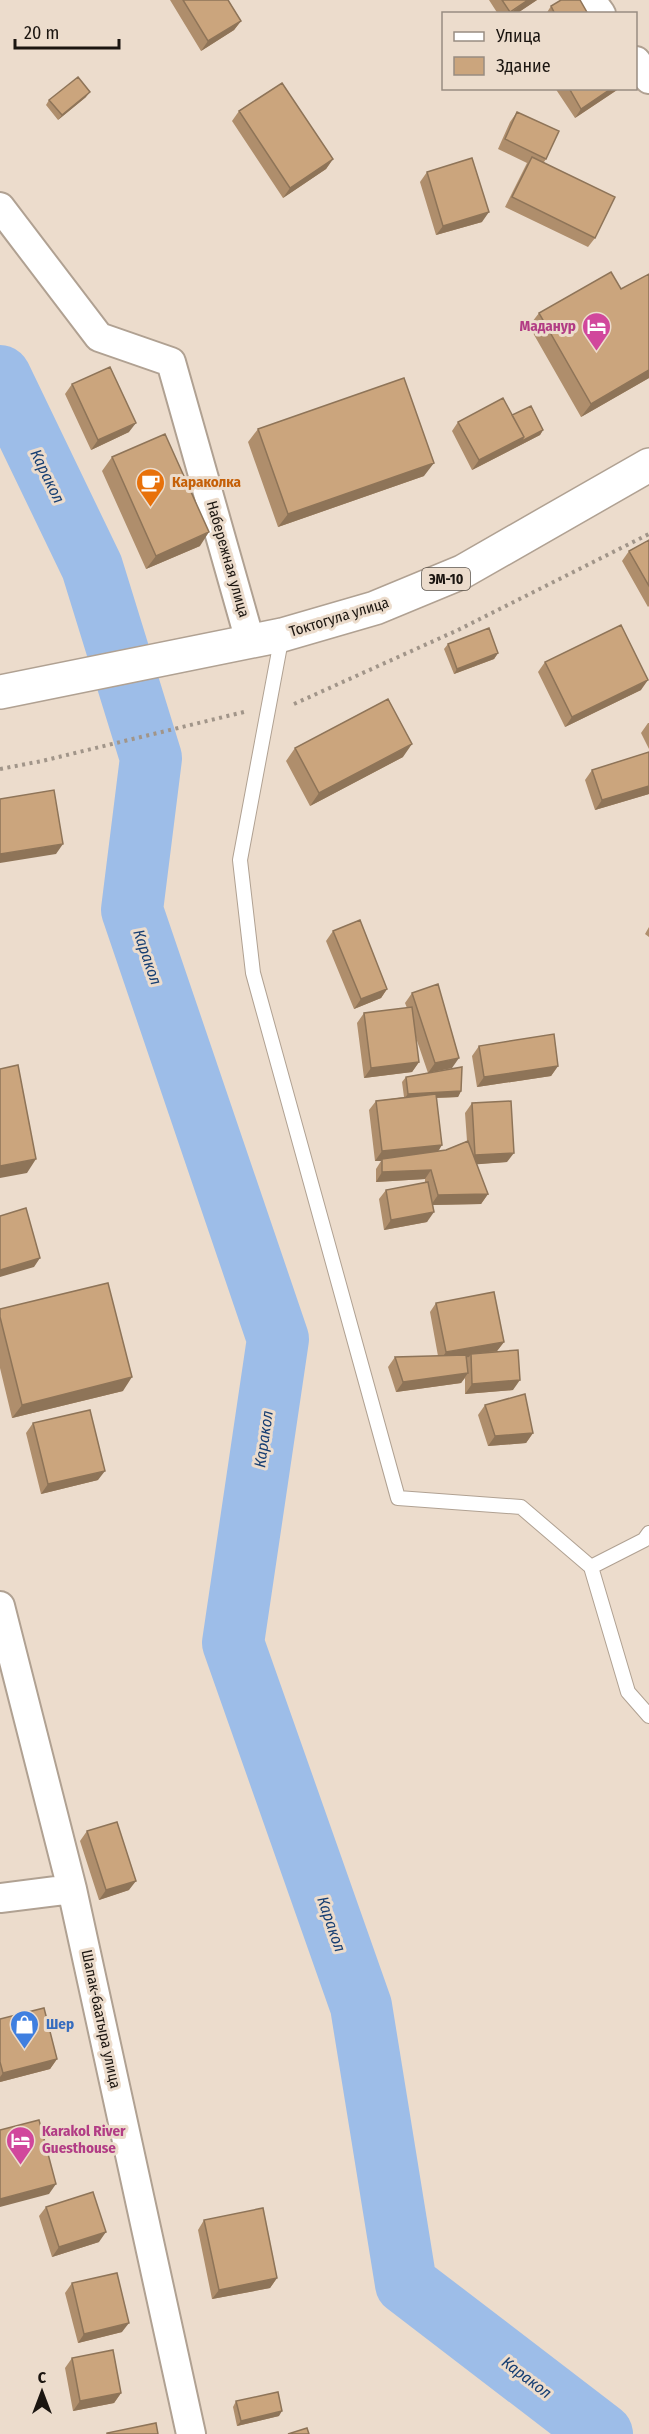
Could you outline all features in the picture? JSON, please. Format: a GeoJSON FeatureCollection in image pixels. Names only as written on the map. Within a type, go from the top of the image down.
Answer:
{"type":"FeatureCollection","features":[{"type":"Feature","properties":{"kind":"highway","name":"Токтогула улица"},"geometry":{"type":"LineString","coordinates":[[14,690],[252,641],[375,608],[462,572],[649,465]]}},
{"type":"Feature","properties":{"kind":"street"},"geometry":{"type":"LineString","coordinates":[[637,62],[649,79]]}},
{"type":"Feature","properties":{"kind":"street","name":"Набережная улица"},"geometry":{"type":"LineString","coordinates":[[0,207],[99,337],[171,362],[252,641]]}},
{"type":"Feature","properties":{"kind":"street","name":"Шапак-баатыра улица"},"geometry":{"type":"LineString","coordinates":[[0,1606],[72,1889],[191,2434]]}},
{"type":"Feature","properties":{"kind":"street"},"geometry":{"type":"LineString","coordinates":[[0,1898],[72,1889]]}},
{"type":"Feature","properties":{"kind":"lane"},"geometry":{"type":"LineString","coordinates":[[252,641],[266,717],[240,860],[253,973],[398,1498],[520,1507],[591,1567],[628,1692],[649,1716]]}},
{"type":"Feature","properties":{"kind":"lane"},"geometry":{"type":"LineString","coordinates":[[591,1567],[644,1540],[649,1533]]}},
{"type":"Feature","properties":{"kind":"path"},"geometry":{"type":"LineString","coordinates":[[0,769],[42,761],[243,712],[266,717],[458,630],[649,534]]}},
{"type":"Feature","properties":{"kind":"building"},"geometry":{"type":"Polygon","coordinates":[[[183,0],[228,0],[241,21],[208,41],[183,0]]]}},
{"type":"Feature","properties":{"kind":"building"},"geometry":{"type":"Polygon","coordinates":[[[502,0],[528,0],[510,12],[502,0]]]}},
{"type":"Feature","properties":{"kind":"building"},"geometry":{"type":"Polygon","coordinates":[[[561,0],[580,0],[587,12],[554,12],[551,6],[561,0]]]}},
{"type":"Feature","properties":{"kind":"building"},"geometry":{"type":"Polygon","coordinates":[[[78,77],[90,92],[62,115],[49,100],[78,77]]]}},
{"type":"Feature","properties":{"kind":"building"},"geometry":{"type":"Polygon","coordinates":[[[282,83],[333,159],[290,188],[239,111],[282,83]]]}},
{"type":"Feature","properties":{"kind":"building"},"geometry":{"type":"Polygon","coordinates":[[[570,90],[609,90],[581,109],[570,90]]]}},
{"type":"Feature","properties":{"kind":"building"},"geometry":{"type":"Polygon","coordinates":[[[517,112],[559,131],[546,159],[505,139],[517,112]]]}},
{"type":"Feature","properties":{"kind":"building"},"geometry":{"type":"Polygon","coordinates":[[[532,157],[615,197],[595,238],[512,197],[532,157]]]}},
{"type":"Feature","properties":{"kind":"building"},"geometry":{"type":"Polygon","coordinates":[[[472,158],[489,212],[443,226],[427,172],[472,158]]]}},
{"type":"Feature","properties":{"kind":"building","name":"Маданур"},"geometry":{"type":"Polygon","coordinates":[[[611,272],[621,289],[649,274],[649,370],[591,404],[539,313],[611,272]]]}},
{"type":"Feature","properties":{"kind":"building"},"geometry":{"type":"Polygon","coordinates":[[[110,367],[136,423],[98,440],[72,384],[110,367]]]}},
{"type":"Feature","properties":{"kind":"building"},"geometry":{"type":"Polygon","coordinates":[[[404,378],[434,463],[288,514],[258,429],[404,378]]]}},
{"type":"Feature","properties":{"kind":"building"},"geometry":{"type":"Polygon","coordinates":[[[503,398],[524,437],[479,460],[458,422],[503,398]]]}},
{"type":"Feature","properties":{"kind":"building"},"geometry":{"type":"Polygon","coordinates":[[[531,406],[543,430],[520,442],[524,437],[512,415],[531,406]]]}},
{"type":"Feature","properties":{"kind":"building","name":"Караколка"},"geometry":{"type":"Polygon","coordinates":[[[165,434],[209,532],[156,556],[112,457],[165,434]]]}},
{"type":"Feature","properties":{"kind":"building"},"geometry":{"type":"Polygon","coordinates":[[[649,540],[649,586],[629,551],[649,540]]]}},
{"type":"Feature","properties":{"kind":"building"},"geometry":{"type":"Polygon","coordinates":[[[621,625],[648,680],[572,717],[545,662],[621,625]]]}},
{"type":"Feature","properties":{"kind":"building"},"geometry":{"type":"Polygon","coordinates":[[[489,628],[498,653],[457,669],[448,644],[489,628]]]}},
{"type":"Feature","properties":{"kind":"building"},"geometry":{"type":"Polygon","coordinates":[[[388,699],[412,744],[319,793],[295,748],[388,699]]]}},
{"type":"Feature","properties":{"kind":"building"},"geometry":{"type":"Polygon","coordinates":[[[649,752],[649,786],[602,800],[592,770],[649,752]]]}},
{"type":"Feature","properties":{"kind":"building"},"geometry":{"type":"Polygon","coordinates":[[[54,790],[63,844],[0,854],[0,799],[54,790]]]}},
{"type":"Feature","properties":{"kind":"building"},"geometry":{"type":"Polygon","coordinates":[[[360,920],[387,989],[361,999],[333,931],[360,920]]]}},
{"type":"Feature","properties":{"kind":"building"},"geometry":{"type":"Polygon","coordinates":[[[438,984],[459,1058],[435,1063],[412,993],[438,984]]]}},
{"type":"Feature","properties":{"kind":"building"},"geometry":{"type":"Polygon","coordinates":[[[412,1007],[419,1062],[371,1068],[364,1013],[412,1007]]]}},
{"type":"Feature","properties":{"kind":"building"},"geometry":{"type":"Polygon","coordinates":[[[554,1034],[558,1066],[484,1077],[479,1046],[554,1034]]]}},
{"type":"Feature","properties":{"kind":"building"},"geometry":{"type":"Polygon","coordinates":[[[18,1065],[36,1159],[0,1166],[0,1069],[18,1065]]]}},
{"type":"Feature","properties":{"kind":"building"},"geometry":{"type":"Polygon","coordinates":[[[462,1067],[461,1091],[408,1094],[406,1077],[462,1067]]]}},
{"type":"Feature","properties":{"kind":"building"},"geometry":{"type":"Polygon","coordinates":[[[436,1094],[442,1145],[382,1151],[376,1101],[436,1094]]]}},
{"type":"Feature","properties":{"kind":"building"},"geometry":{"type":"Polygon","coordinates":[[[511,1101],[514,1153],[475,1155],[472,1103],[511,1101]]]}},
{"type":"Feature","properties":{"kind":"building"},"geometry":{"type":"Polygon","coordinates":[[[468,1141],[488,1194],[438,1195],[431,1170],[382,1172],[382,1159],[446,1150],[468,1141]]]}},
{"type":"Feature","properties":{"kind":"building"},"geometry":{"type":"Polygon","coordinates":[[[428,1182],[434,1212],[391,1220],[386,1190],[428,1182]]]}},
{"type":"Feature","properties":{"kind":"building"},"geometry":{"type":"Polygon","coordinates":[[[26,1208],[40,1258],[0,1270],[0,1216],[26,1208]]]}},
{"type":"Feature","properties":{"kind":"building"},"geometry":{"type":"Polygon","coordinates":[[[108,1283],[132,1377],[22,1405],[0,1309],[108,1283]]]}},
{"type":"Feature","properties":{"kind":"building"},"geometry":{"type":"Polygon","coordinates":[[[494,1292],[504,1342],[446,1352],[436,1303],[494,1292]]]}},
{"type":"Feature","properties":{"kind":"building"},"geometry":{"type":"Polygon","coordinates":[[[518,1350],[520,1380],[472,1384],[471,1354],[518,1350]]]}},
{"type":"Feature","properties":{"kind":"building"},"geometry":{"type":"Polygon","coordinates":[[[466,1355],[468,1373],[403,1382],[395,1357],[466,1355]]]}},
{"type":"Feature","properties":{"kind":"building"},"geometry":{"type":"Polygon","coordinates":[[[525,1394],[533,1433],[495,1436],[485,1405],[525,1394]]]}},
{"type":"Feature","properties":{"kind":"building"},"geometry":{"type":"Polygon","coordinates":[[[90,1410],[105,1471],[48,1484],[33,1423],[90,1410]]]}},
{"type":"Feature","properties":{"kind":"building"},"geometry":{"type":"Polygon","coordinates":[[[117,1822],[136,1881],[106,1890],[87,1831],[117,1822]]]}},
{"type":"Feature","properties":{"kind":"building"},"geometry":{"type":"Polygon","coordinates":[[[44,2008],[57,2059],[3,2073],[0,2062],[0,2019],[44,2008]]]}},
{"type":"Feature","properties":{"kind":"building","name":"Karakol River Guesthouse"},"geometry":{"type":"Polygon","coordinates":[[[39,2120],[56,2184],[0,2199],[0,2130],[39,2120]]]}},
{"type":"Feature","properties":{"kind":"building"},"geometry":{"type":"Polygon","coordinates":[[[93,2192],[106,2232],[59,2247],[46,2207],[93,2192]]]}},
{"type":"Feature","properties":{"kind":"building"},"geometry":{"type":"Polygon","coordinates":[[[263,2208],[277,2278],[219,2290],[204,2220],[263,2208]]]}},
{"type":"Feature","properties":{"kind":"building"},"geometry":{"type":"Polygon","coordinates":[[[117,2273],[129,2323],[84,2334],[72,2283],[117,2273]]]}},
{"type":"Feature","properties":{"kind":"building"},"geometry":{"type":"Polygon","coordinates":[[[113,2350],[121,2393],[80,2401],[72,2358],[113,2350]]]}},
{"type":"Feature","properties":{"kind":"building"},"geometry":{"type":"Polygon","coordinates":[[[278,2392],[282,2411],[241,2421],[236,2401],[278,2392]]]}},
{"type":"Feature","properties":{"kind":"building"},"geometry":{"type":"Polygon","coordinates":[[[156,2423],[158,2434],[107,2434],[107,2433],[156,2423]]]}},
{"type":"Feature","properties":{"kind":"building"},"geometry":{"type":"Polygon","coordinates":[[[307,2428],[309,2434],[288,2434],[307,2428]]]}},
{"type":"Feature","properties":{"kind":"waterway","name":"Каракол"},"geometry":{"type":"LineString","coordinates":[[0,376],[92,567],[151,758],[132,910],[278,1339],[233,1643],[361,2006],[406,2284],[602,2434]]}},
{"type":"Feature","properties":{"kind":"place","name":"Маданур"},"geometry":{"type":"Point","coordinates":[597,352]}},
{"type":"Feature","properties":{"kind":"place","name":"Караколка"},"geometry":{"type":"Point","coordinates":[151,508]}},
{"type":"Feature","properties":{"kind":"place","name":"Шер"},"geometry":{"type":"Point","coordinates":[25,2050]}},
{"type":"Feature","properties":{"kind":"place","name":"Karakol River Guesthouse"},"geometry":{"type":"Point","coordinates":[21,2166]}}]}
